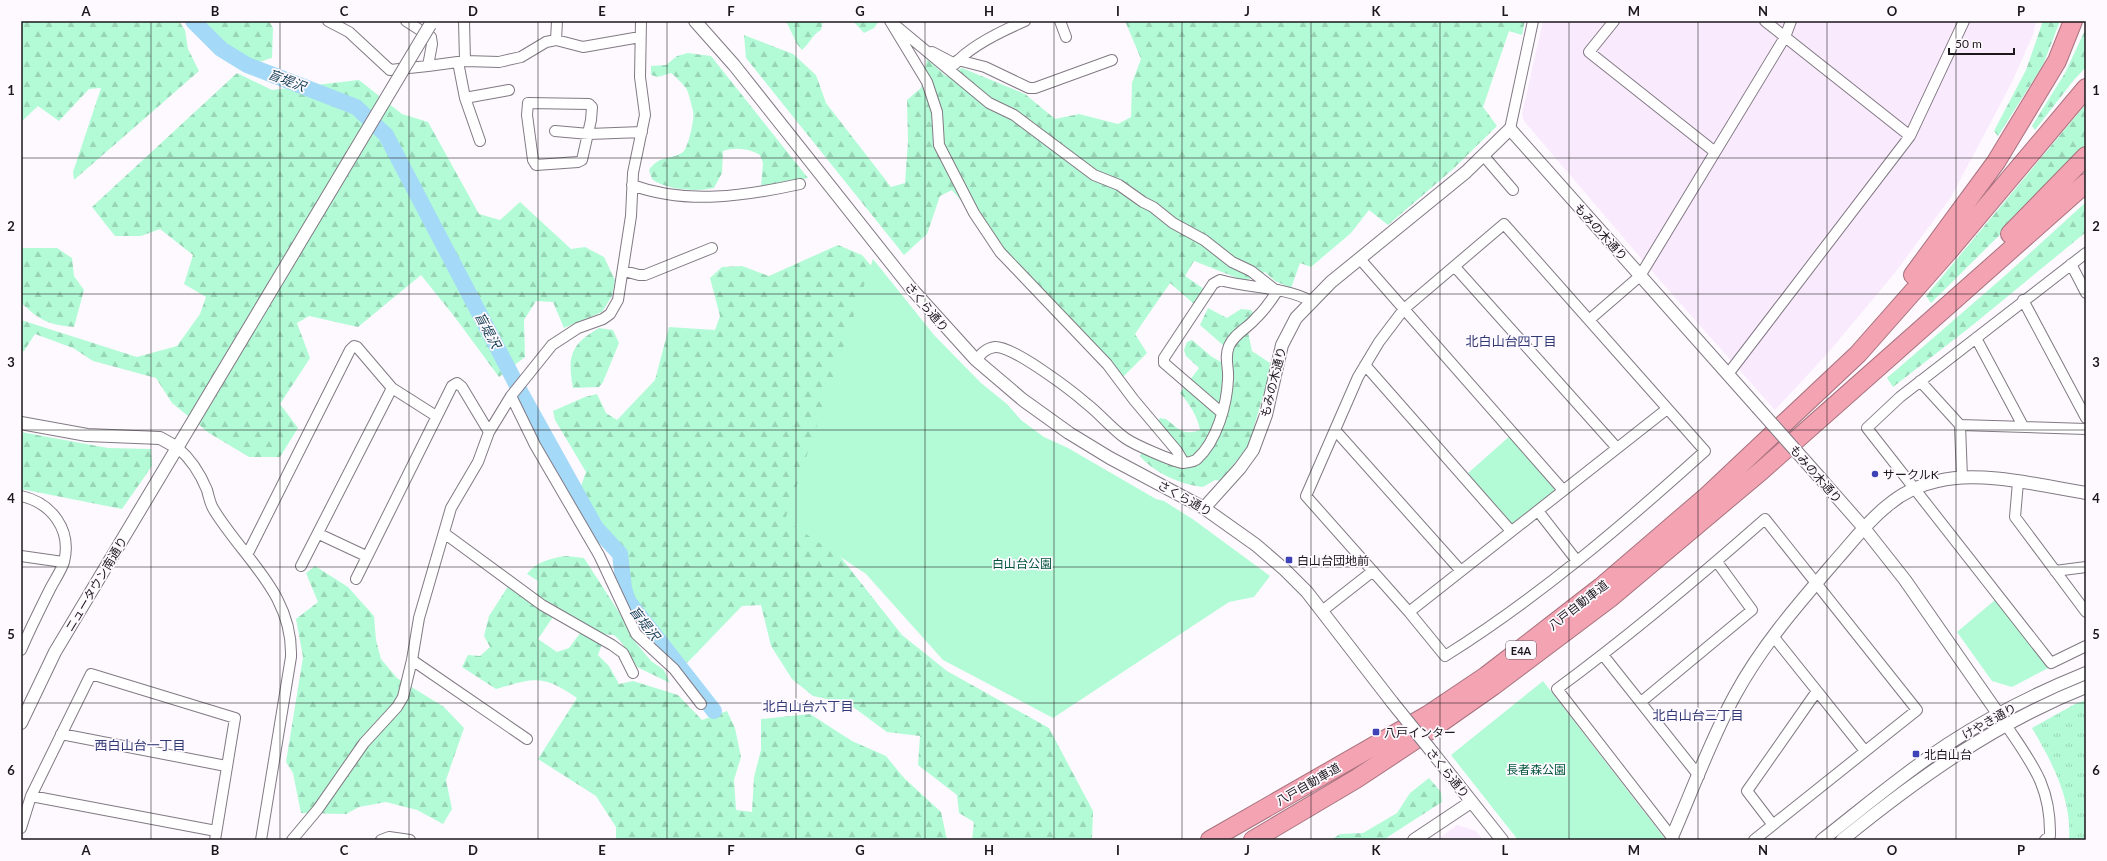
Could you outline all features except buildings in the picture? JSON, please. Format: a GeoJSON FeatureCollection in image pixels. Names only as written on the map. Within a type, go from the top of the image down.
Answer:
{"type":"FeatureCollection","features":[{"type":"Feature","properties":{"kind":"highway"},"geometry":{"type":"LineString","coordinates":[[1797,412],[1897,295],[1940,240],[1996,162],[2057,61],[2073,21]]}},
{"type":"Feature","properties":{"kind":"highway"},"geometry":{"type":"LineString","coordinates":[[1797,412],[1858,354],[2086,88]]}},
{"type":"Feature","properties":{"kind":"highway"},"geometry":{"type":"LineString","coordinates":[[1834,406],[1981,262],[2086,156]]}},
{"type":"Feature","properties":{"kind":"highway"},"geometry":{"type":"LineString","coordinates":[[1834,406],[2086,183]]}},
{"type":"Feature","properties":{"kind":"highway","name":"八戸自動車道"},"geometry":{"type":"LineString","coordinates":[[1253,840],[1356,779],[1512,672],[1616,593],[1713,512],[1834,406]]}},
{"type":"Feature","properties":{"kind":"highway","name":"八戸自動車道"},"geometry":{"type":"LineString","coordinates":[[1210,840],[1428,715],[1486,676],[1602,587],[1707,496],[1797,412]]}},
{"type":"Feature","properties":{"kind":"street"},"geometry":{"type":"LineString","coordinates":[[328,21],[349,32],[390,70],[462,62],[498,62],[521,57],[546,42],[556,40],[583,47],[640,37]]}},
{"type":"Feature","properties":{"kind":"street"},"geometry":{"type":"LineString","coordinates":[[407,21],[431,37],[432,44],[428,66]]}},
{"type":"Feature","properties":{"kind":"street"},"geometry":{"type":"LineString","coordinates":[[464,21],[462,62],[465,98],[480,141]]}},
{"type":"Feature","properties":{"kind":"street"},"geometry":{"type":"LineString","coordinates":[[556,40],[557,21]]}},
{"type":"Feature","properties":{"kind":"street"},"geometry":{"type":"LineString","coordinates":[[292,840],[318,809],[364,743],[397,707],[407,685],[419,618],[451,508],[478,462],[489,432],[511,396],[552,345],[578,328],[603,319],[610,314],[618,300],[624,271],[631,216],[632,184],[645,115],[640,77],[641,21]]}},
{"type":"Feature","properties":{"kind":"street","name":"さくら通り"},"geometry":{"type":"LineString","coordinates":[[695,21],[734,65],[910,286],[976,360],[1023,400],[1069,433],[1110,458],[1204,508],[1256,545],[1285,570],[1322,611],[1392,702],[1502,840]]}},
{"type":"Feature","properties":{"kind":"street"},"geometry":{"type":"LineString","coordinates":[[890,21],[928,50],[954,65],[989,103],[1014,115],[1094,175],[1119,185],[1143,202],[1153,207],[1173,223],[1204,240],[1232,262],[1251,271],[1276,289]]}},
{"type":"Feature","properties":{"kind":"street"},"geometry":{"type":"LineString","coordinates":[[890,21],[927,82],[938,112],[939,145],[974,213],[1000,252],[1107,364],[1134,400],[1178,451],[1184,463]]}},
{"type":"Feature","properties":{"kind":"street"},"geometry":{"type":"LineString","coordinates":[[900,29],[907,21]]}},
{"type":"Feature","properties":{"kind":"street"},"geometry":{"type":"LineString","coordinates":[[954,65],[1007,28],[1025,21]]}},
{"type":"Feature","properties":{"kind":"street"},"geometry":{"type":"LineString","coordinates":[[1060,21],[1066,37]]}},
{"type":"Feature","properties":{"kind":"street"},"geometry":{"type":"LineString","coordinates":[[1510,129],[1533,21]]}},
{"type":"Feature","properties":{"kind":"street"},"geometry":{"type":"LineString","coordinates":[[1614,21],[1589,52],[1715,152]]}},
{"type":"Feature","properties":{"kind":"street"},"geometry":{"type":"LineString","coordinates":[[1765,21],[1910,136]]}},
{"type":"Feature","properties":{"kind":"street"},"geometry":{"type":"LineString","coordinates":[[1589,320],[1640,276],[1785,37],[1791,21]]}},
{"type":"Feature","properties":{"kind":"street"},"geometry":{"type":"LineString","coordinates":[[1728,374],[1910,136],[1964,21]]}},
{"type":"Feature","properties":{"kind":"street","name":"ニュータウン南通り"},"geometry":{"type":"LineString","coordinates":[[21,723],[55,652],[431,23]]}},
{"type":"Feature","properties":{"kind":"street"},"geometry":{"type":"LineString","coordinates":[[954,65],[985,67],[1029,88],[1035,88],[1112,60]]}},
{"type":"Feature","properties":{"kind":"street"},"geometry":{"type":"LineString","coordinates":[[465,98],[509,90]]}},
{"type":"Feature","properties":{"kind":"street"},"geometry":{"type":"LineString","coordinates":[[528,103],[589,104],[592,107],[589,134],[582,160],[578,162],[536,165],[533,160],[527,115],[528,103]]}},
{"type":"Feature","properties":{"kind":"street","name":"もみの木通り"},"geometry":{"type":"LineString","coordinates":[[1204,508],[1240,468],[1253,450],[1266,415],[1282,345],[1296,318],[1311,301],[1466,172],[1510,129],[1864,528],[1934,620],[2006,725]]}},
{"type":"Feature","properties":{"kind":"street"},"geometry":{"type":"LineString","coordinates":[[555,131],[589,134],[642,132]]}},
{"type":"Feature","properties":{"kind":"street"},"geometry":{"type":"LineString","coordinates":[[1483,155],[1513,190]]}},
{"type":"Feature","properties":{"kind":"street"},"geometry":{"type":"LineString","coordinates":[[632,184],[647,190],[706,197],[755,193],[800,184]]}},
{"type":"Feature","properties":{"kind":"street"},"geometry":{"type":"LineString","coordinates":[[1504,224],[1705,451],[1650,501],[1577,561],[1495,625],[1445,656],[1409,612],[1306,496],[1365,364],[1379,342],[1404,309],[1455,267],[1504,224]]}},
{"type":"Feature","properties":{"kind":"street"},"geometry":{"type":"LineString","coordinates":[[624,271],[645,275],[712,248]]}},
{"type":"Feature","properties":{"kind":"street"},"geometry":{"type":"LineString","coordinates":[[2086,253],[2023,300],[1920,381],[1867,428],[2051,663],[2086,646]]}},
{"type":"Feature","properties":{"kind":"street"},"geometry":{"type":"LineString","coordinates":[[1360,259],[1563,490]]}},
{"type":"Feature","properties":{"kind":"street"},"geometry":{"type":"LineString","coordinates":[[2071,264],[2086,292]]}},
{"type":"Feature","properties":{"kind":"street"},"geometry":{"type":"LineString","coordinates":[[1455,267],[1617,448]]}},
{"type":"Feature","properties":{"kind":"street"},"geometry":{"type":"LineString","coordinates":[[1222,413],[1164,363],[1164,358],[1213,284],[1220,280],[1235,284],[1276,289],[1297,294],[1311,301]]}},
{"type":"Feature","properties":{"kind":"street"},"geometry":{"type":"LineString","coordinates":[[976,360],[986,350],[994,347],[1003,348],[1027,361],[1056,380],[1086,403],[1125,438],[1184,463],[1196,460],[1208,447],[1216,433],[1222,413],[1228,380],[1229,369],[1226,358],[1229,345],[1236,335],[1257,318],[1276,289]]}},
{"type":"Feature","properties":{"kind":"street"},"geometry":{"type":"LineString","coordinates":[[2023,300],[2086,418]]}},
{"type":"Feature","properties":{"kind":"street"},"geometry":{"type":"LineString","coordinates":[[1976,338],[2023,426]]}},
{"type":"Feature","properties":{"kind":"street"},"geometry":{"type":"LineString","coordinates":[[247,555],[350,350],[354,346],[357,347],[392,388],[436,416]]}},
{"type":"Feature","properties":{"kind":"street"},"geometry":{"type":"LineString","coordinates":[[1365,364],[1511,531]]}},
{"type":"Feature","properties":{"kind":"street"},"geometry":{"type":"LineString","coordinates":[[1920,381],[1960,425],[1962,478]]}},
{"type":"Feature","properties":{"kind":"street"},"geometry":{"type":"LineString","coordinates":[[356,579],[436,416],[452,386],[456,383],[462,387],[489,432]]}},
{"type":"Feature","properties":{"kind":"street"},"geometry":{"type":"LineString","coordinates":[[301,566],[319,534],[392,388]]}},
{"type":"Feature","properties":{"kind":"street"},"geometry":{"type":"LineString","coordinates":[[511,396],[535,445],[599,555],[636,634],[674,669],[701,704]]}},
{"type":"Feature","properties":{"kind":"street"},"geometry":{"type":"LineString","coordinates":[[1409,612],[1667,408]]}},
{"type":"Feature","properties":{"kind":"street"},"geometry":{"type":"LineString","coordinates":[[21,423],[87,435],[160,438],[178,448],[193,462],[207,490],[212,507],[266,579],[278,599],[288,621],[291,638],[290,657],[261,840]]}},
{"type":"Feature","properties":{"kind":"street"},"geometry":{"type":"LineString","coordinates":[[1960,425],[2086,429]]}},
{"type":"Feature","properties":{"kind":"street"},"geometry":{"type":"LineString","coordinates":[[1335,430],[1461,571]]}},
{"type":"Feature","properties":{"kind":"street"},"geometry":{"type":"LineString","coordinates":[[1754,840],[1917,710],[1817,583],[1765,519],[1716,562],[1603,655],[1557,689],[1673,839],[1734,696],[1773,636],[1817,583],[1864,528],[1886,506],[1914,488],[1939,480],[1962,478],[2018,482],[2086,493]]}},
{"type":"Feature","properties":{"kind":"street"},"geometry":{"type":"LineString","coordinates":[[2018,482],[2015,517],[2086,612]]}},
{"type":"Feature","properties":{"kind":"street"},"geometry":{"type":"LineString","coordinates":[[21,496],[38,501],[53,513],[63,531],[65,544],[64,562],[26,628],[21,650]]}},
{"type":"Feature","properties":{"kind":"street"},"geometry":{"type":"LineString","coordinates":[[1538,511],[1577,561]]}},
{"type":"Feature","properties":{"kind":"street"},"geometry":{"type":"LineString","coordinates":[[444,533],[542,605],[612,645],[623,653],[633,673]]}},
{"type":"Feature","properties":{"kind":"street"},"geometry":{"type":"LineString","coordinates":[[319,534],[366,556]]}},
{"type":"Feature","properties":{"kind":"street"},"geometry":{"type":"LineString","coordinates":[[21,556],[64,562]]}},
{"type":"Feature","properties":{"kind":"street"},"geometry":{"type":"LineString","coordinates":[[1641,702],[1752,610],[1716,562]]}},
{"type":"Feature","properties":{"kind":"street"},"geometry":{"type":"LineString","coordinates":[[2055,571],[2086,567]]}},
{"type":"Feature","properties":{"kind":"street"},"geometry":{"type":"LineString","coordinates":[[1322,611],[1373,571]]}},
{"type":"Feature","properties":{"kind":"street"},"geometry":{"type":"LineString","coordinates":[[1773,636],[1866,751]]}},
{"type":"Feature","properties":{"kind":"street"},"geometry":{"type":"LineString","coordinates":[[1603,655],[1699,776]]}},
{"type":"Feature","properties":{"kind":"street"},"geometry":{"type":"LineString","coordinates":[[412,660],[527,739]]}},
{"type":"Feature","properties":{"kind":"street","name":"けやき通り"},"geometry":{"type":"LineString","coordinates":[[1822,840],[1918,765],[1949,744],[1998,715],[2086,673]]}},
{"type":"Feature","properties":{"kind":"street"},"geometry":{"type":"LineString","coordinates":[[21,828],[31,796],[91,674],[235,718],[216,835],[31,796]]}},
{"type":"Feature","properties":{"kind":"street","name":"けやき通り"},"geometry":{"type":"LineString","coordinates":[[1842,840],[1920,779],[2006,725],[2086,687]]}},
{"type":"Feature","properties":{"kind":"street"},"geometry":{"type":"LineString","coordinates":[[1773,825],[1747,791],[1817,691]]}},
{"type":"Feature","properties":{"kind":"street"},"geometry":{"type":"LineString","coordinates":[[2006,725],[2038,774],[2046,796],[2050,814],[2050,836],[2045,840]]}},
{"type":"Feature","properties":{"kind":"street"},"geometry":{"type":"LineString","coordinates":[[62,734],[226,766]]}},
{"type":"Feature","properties":{"kind":"street"},"geometry":{"type":"LineString","coordinates":[[1414,840],[1471,802]]}},
{"type":"Feature","properties":{"kind":"street"},"geometry":{"type":"LineString","coordinates":[[381,840],[389,837],[410,840]]}},
{"type":"Feature","properties":{"kind":"shaded area"},"geometry":{"type":"Polygon","coordinates":[[[1543,21],[2036,21],[2033,35],[2011,84],[1951,197],[1894,274],[1827,354],[1775,410],[1657,277],[1524,121],[1522,114],[1543,21]]]}},
{"type":"Feature","properties":{"kind":"shaded area"},"geometry":{"type":"Polygon","coordinates":[[[1457,825],[1476,831],[1483,840],[1437,840],[1457,825]]]}},
{"type":"Feature","properties":{"kind":"green space"},"geometry":{"type":"Polygon","coordinates":[[[21,21],[179,21],[185,30],[188,49],[199,71],[74,180],[73,172],[101,88],[89,89],[59,121],[38,106],[21,122],[21,21]]]}},
{"type":"Feature","properties":{"kind":"green space"},"geometry":{"type":"Polygon","coordinates":[[[202,21],[269,21],[273,28],[272,58],[257,62],[244,57],[228,45],[202,21]]]}},
{"type":"Feature","properties":{"kind":"green space"},"geometry":{"type":"Polygon","coordinates":[[[781,21],[823,21],[821,30],[815,34],[802,50],[797,44],[787,23],[781,21]]]}},
{"type":"Feature","properties":{"kind":"green space"},"geometry":{"type":"Polygon","coordinates":[[[853,21],[879,21],[874,28],[864,33],[853,21]]]}},
{"type":"Feature","properties":{"kind":"green space"},"geometry":{"type":"Polygon","coordinates":[[[1125,21],[1525,21],[1522,35],[1509,31],[1483,107],[1497,126],[1452,170],[1388,225],[1369,210],[1351,233],[1311,267],[1300,263],[1291,288],[1275,281],[1265,272],[1245,281],[1194,261],[1185,276],[1204,289],[1194,304],[1170,283],[1135,334],[1147,353],[1122,378],[1091,340],[999,245],[952,190],[940,196],[927,234],[904,255],[746,58],[744,35],[793,54],[816,75],[826,103],[891,187],[905,183],[908,142],[907,100],[921,88],[927,59],[946,76],[962,68],[1025,94],[1055,119],[1079,114],[1118,124],[1131,117],[1132,83],[1141,59],[1125,21]]]}},
{"type":"Feature","properties":{"kind":"green space"},"geometry":{"type":"Polygon","coordinates":[[[2043,21],[2060,21],[2043,65],[1998,136],[1994,131],[2026,70],[2043,21]]]}},
{"type":"Feature","properties":{"kind":"green space"},"geometry":{"type":"Polygon","coordinates":[[[2086,28],[2086,67],[2073,81],[2035,130],[2032,126],[2065,73],[2086,28]]]}},
{"type":"Feature","properties":{"kind":"green space"},"geometry":{"type":"Polygon","coordinates":[[[688,53],[711,56],[808,178],[772,187],[761,187],[763,163],[760,155],[747,150],[732,149],[723,151],[722,173],[714,188],[691,190],[673,188],[658,183],[652,179],[649,170],[653,165],[661,160],[678,155],[685,149],[691,133],[693,110],[687,90],[677,78],[671,73],[658,77],[651,75],[651,66],[666,65],[677,56],[688,53]]]}},
{"type":"Feature","properties":{"kind":"green space"},"geometry":{"type":"Polygon","coordinates":[[[237,73],[272,90],[359,80],[402,114],[428,122],[479,214],[500,220],[520,202],[571,249],[585,247],[604,257],[615,280],[612,296],[602,312],[564,328],[553,302],[536,301],[524,320],[525,357],[499,377],[454,316],[421,275],[358,327],[309,316],[297,323],[310,358],[280,404],[298,428],[280,457],[249,457],[209,433],[172,403],[156,378],[93,361],[73,348],[35,334],[24,351],[21,351],[21,320],[137,357],[177,346],[200,314],[206,297],[184,284],[193,255],[160,229],[141,236],[115,236],[92,207],[237,73]]]}},
{"type":"Feature","properties":{"kind":"green space"},"geometry":{"type":"Polygon","coordinates":[[[2086,104],[2086,144],[2037,198],[1931,303],[1926,296],[2086,104]]]}},
{"type":"Feature","properties":{"kind":"green space"},"geometry":{"type":"Polygon","coordinates":[[[2086,202],[2086,232],[1974,324],[1893,387],[1887,378],[2008,273],[2086,202]]]}},
{"type":"Feature","properties":{"kind":"green space"},"geometry":{"type":"Polygon","coordinates":[[[838,245],[862,255],[900,300],[839,555],[902,635],[947,671],[1049,728],[1093,811],[1092,840],[972,840],[974,822],[959,813],[957,795],[918,765],[920,736],[887,732],[849,704],[813,696],[792,679],[771,646],[761,605],[742,606],[687,663],[659,633],[632,596],[626,557],[616,539],[598,520],[580,489],[586,472],[555,420],[553,411],[585,397],[597,394],[606,413],[617,420],[655,380],[669,327],[715,330],[720,316],[710,278],[722,267],[742,266],[769,276],[838,245]]]}},
{"type":"Feature","properties":{"kind":"green space"},"geometry":{"type":"Polygon","coordinates":[[[22,248],[57,248],[72,258],[74,276],[84,290],[74,327],[57,325],[45,321],[21,303],[22,248]]]}},
{"type":"Feature","properties":{"kind":"green space","name":"白山台公園"},"geometry":{"type":"Polygon","coordinates":[[[873,259],[934,335],[981,383],[1007,404],[1021,420],[1044,437],[1068,448],[1156,499],[1164,501],[1194,520],[1270,576],[1254,597],[1229,602],[1053,718],[943,660],[866,574],[785,520],[873,259]]]}},
{"type":"Feature","properties":{"kind":"green space"},"geometry":{"type":"Polygon","coordinates":[[[1208,308],[1227,318],[1241,309],[1251,310],[1255,315],[1248,332],[1252,351],[1270,363],[1269,376],[1248,447],[1220,481],[1215,480],[1203,487],[1186,484],[1169,477],[1153,468],[1140,456],[1142,453],[1180,466],[1157,422],[1160,418],[1166,419],[1185,432],[1200,430],[1193,410],[1180,393],[1199,368],[1186,356],[1184,350],[1187,342],[1192,340],[1212,357],[1223,363],[1224,346],[1200,325],[1208,308]]]}},
{"type":"Feature","properties":{"kind":"green space"},"geometry":{"type":"Polygon","coordinates":[[[599,328],[613,330],[619,343],[603,382],[599,387],[573,388],[571,377],[571,359],[573,352],[582,340],[599,328]]]}},
{"type":"Feature","properties":{"kind":"green space"},"geometry":{"type":"Polygon","coordinates":[[[21,432],[108,448],[151,449],[152,466],[122,509],[21,489],[21,432]]]}},
{"type":"Feature","properties":{"kind":"green space"},"geometry":{"type":"Polygon","coordinates":[[[1511,435],[1556,487],[1556,492],[1514,524],[1511,523],[1467,474],[1511,435]]]}},
{"type":"Feature","properties":{"kind":"green space"},"geometry":{"type":"Polygon","coordinates":[[[566,556],[584,558],[624,620],[631,637],[651,661],[664,670],[670,683],[637,667],[622,643],[614,635],[602,634],[537,595],[538,581],[527,574],[535,566],[544,561],[566,556]]]}},
{"type":"Feature","properties":{"kind":"green space"},"geometry":{"type":"Polygon","coordinates":[[[315,566],[348,587],[374,616],[376,640],[381,659],[397,678],[444,707],[464,728],[446,780],[452,809],[443,824],[417,810],[386,802],[359,807],[346,814],[301,813],[293,773],[286,762],[303,657],[296,619],[318,602],[306,573],[315,566]]]}},
{"type":"Feature","properties":{"kind":"green space"},"geometry":{"type":"Polygon","coordinates":[[[509,585],[553,617],[538,639],[557,652],[569,648],[581,632],[602,644],[598,655],[609,666],[619,684],[633,681],[678,695],[702,720],[727,711],[735,728],[741,757],[734,780],[736,810],[752,812],[754,777],[761,750],[761,719],[810,714],[852,741],[886,756],[904,778],[941,812],[947,840],[616,840],[616,827],[596,796],[538,759],[577,698],[555,685],[538,680],[520,682],[496,689],[462,667],[468,655],[480,656],[490,647],[484,636],[489,616],[509,585]]]}},
{"type":"Feature","properties":{"kind":"green space"},"geometry":{"type":"Polygon","coordinates":[[[1995,600],[2050,667],[2012,687],[1992,681],[1957,632],[1995,600]]]}},
{"type":"Feature","properties":{"kind":"green space","name":"長者森公園"},"geometry":{"type":"Polygon","coordinates":[[[1543,681],[1666,840],[1518,840],[1451,755],[1543,681]]]}},
{"type":"Feature","properties":{"kind":"green space"},"geometry":{"type":"Polygon","coordinates":[[[2086,700],[2086,840],[2069,840],[2069,825],[2064,796],[2047,754],[2032,728],[2075,704],[2086,700]]]}},
{"type":"Feature","properties":{"kind":"green space"},"geometry":{"type":"Polygon","coordinates":[[[1429,778],[1441,792],[1442,802],[1383,840],[1331,840],[1340,834],[1363,833],[1397,813],[1410,793],[1429,778]]]}},
{"type":"Feature","properties":{"kind":"waterway","name":"盲堤沢"},"geometry":{"type":"LineString","coordinates":[[193,21],[221,49],[247,65],[356,107],[386,135],[522,395],[596,528],[620,554],[624,588],[628,601],[714,711]]}},
{"type":"Feature","properties":{"kind":"place","name":"サークルK"},"geometry":{"type":"Point","coordinates":[1875,474]}},
{"type":"Feature","properties":{"kind":"place","name":"白山台団地前"},"geometry":{"type":"Point","coordinates":[1289,560]}},
{"type":"Feature","properties":{"kind":"place","name":"八戸インター"},"geometry":{"type":"Point","coordinates":[1376,732]}},
{"type":"Feature","properties":{"kind":"place","name":"北白山台"},"geometry":{"type":"Point","coordinates":[1916,754]}},
{"type":"Feature","properties":{"kind":"district","name":"北白山台四丁目"},"geometry":{"type":"Point","coordinates":[1511,341]}},
{"type":"Feature","properties":{"kind":"district","name":"北白山台六丁目"},"geometry":{"type":"Point","coordinates":[808,706]}},
{"type":"Feature","properties":{"kind":"district","name":"北白山台三丁目"},"geometry":{"type":"Point","coordinates":[1698,715]}},
{"type":"Feature","properties":{"kind":"district","name":"西白山台一丁目"},"geometry":{"type":"Point","coordinates":[140,745]}}]}
